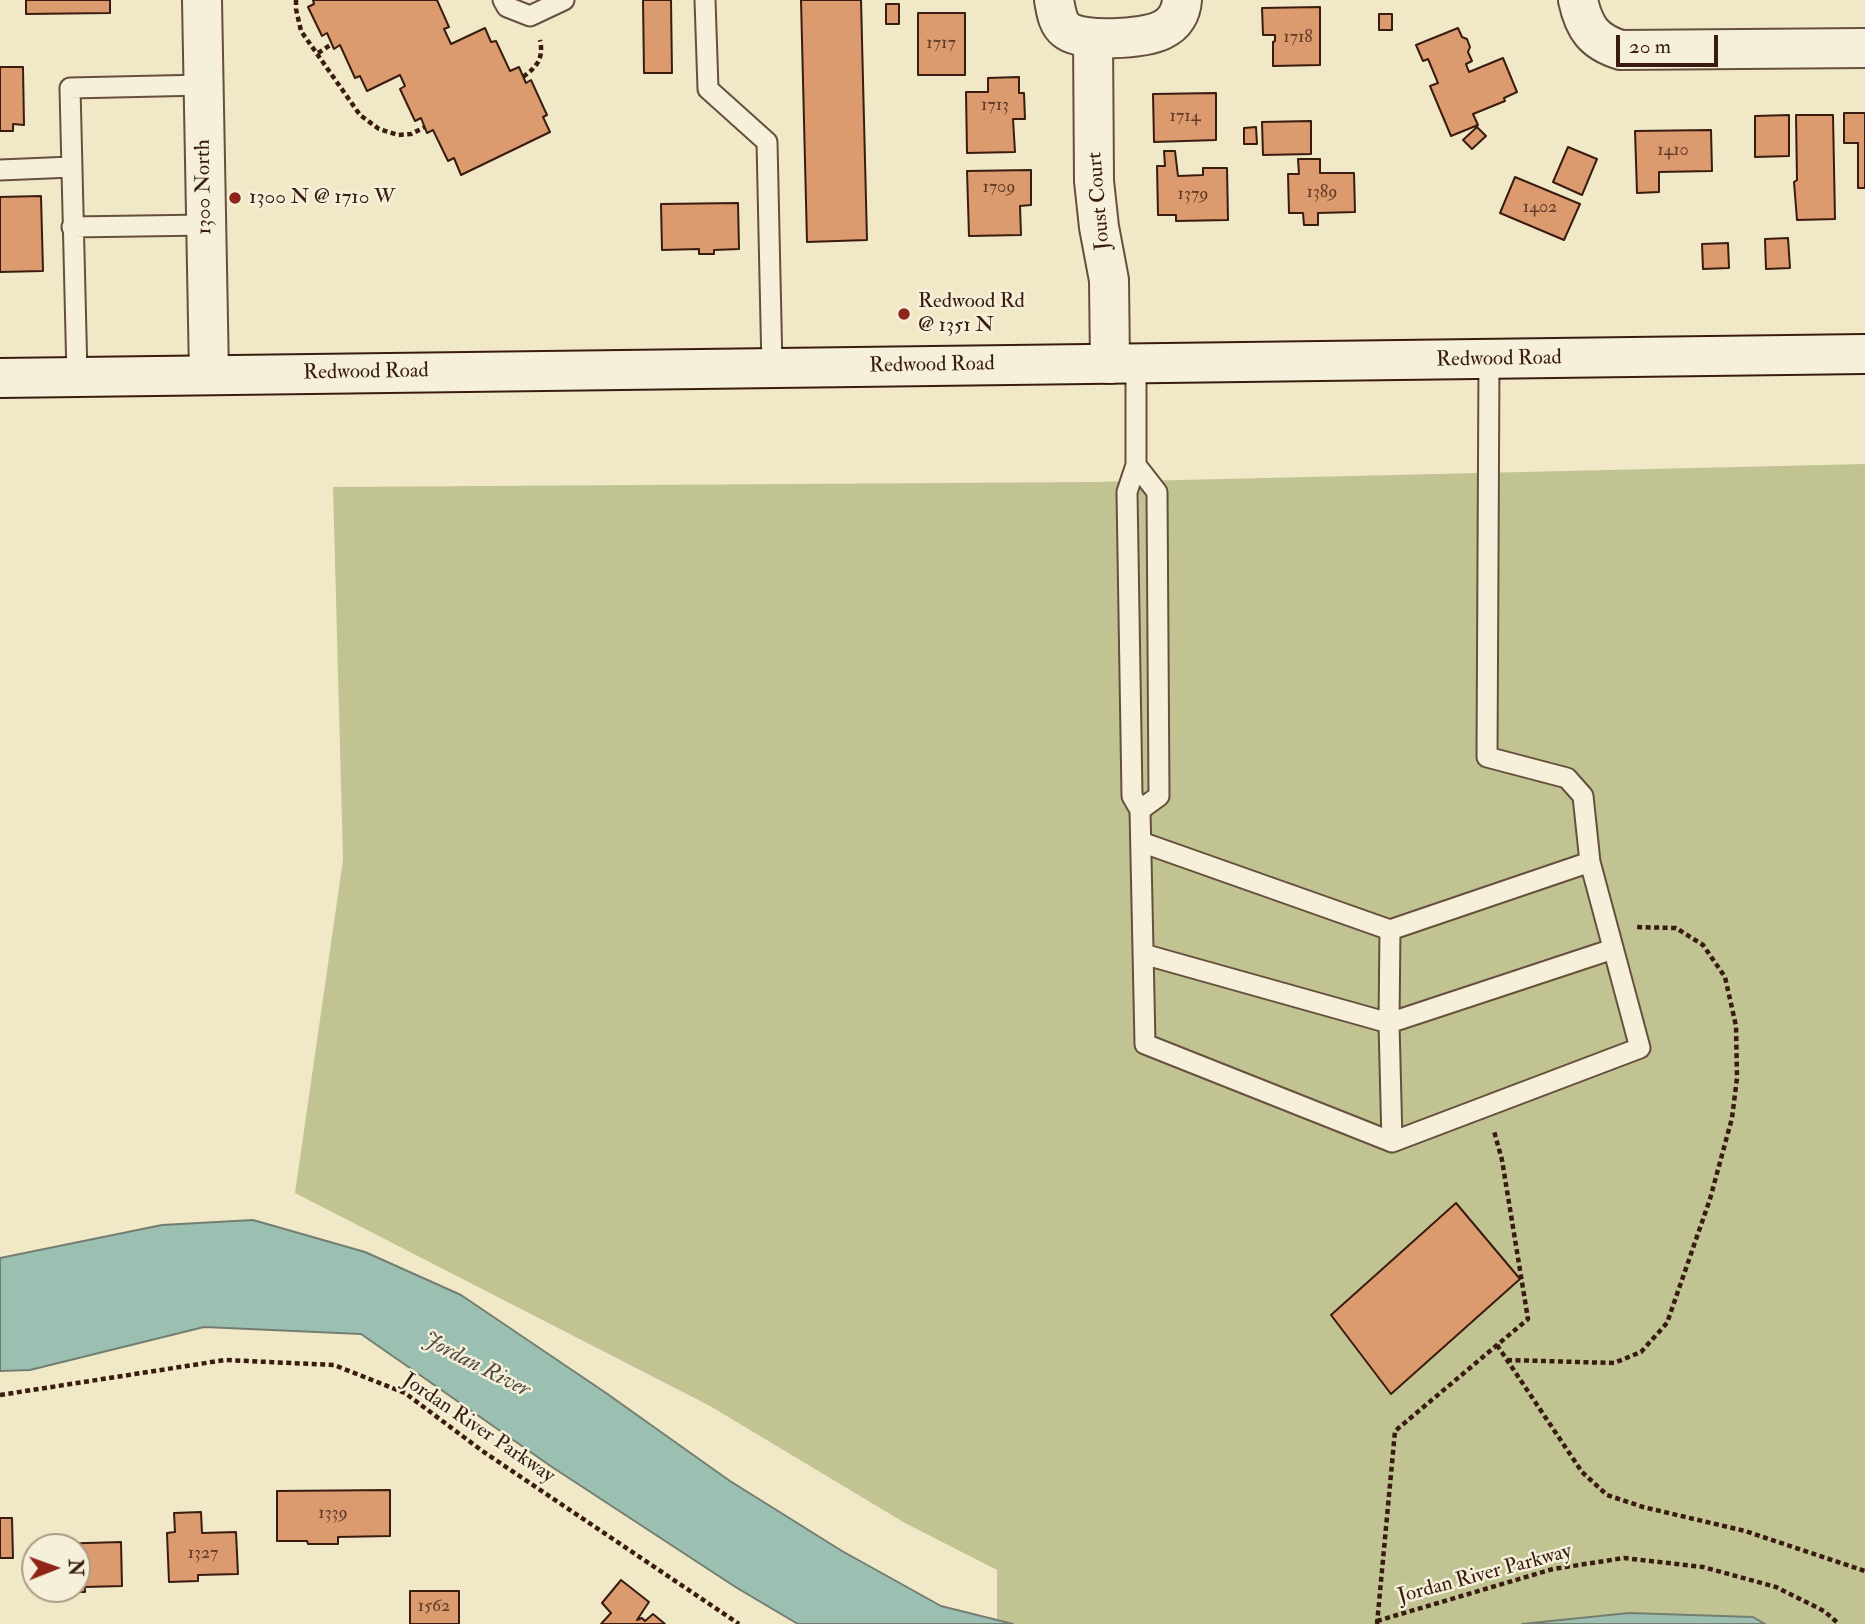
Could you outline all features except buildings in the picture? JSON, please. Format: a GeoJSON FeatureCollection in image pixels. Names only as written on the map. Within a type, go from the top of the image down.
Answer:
{"type":"FeatureCollection","features":[{"type":"Feature","properties":{"kind":"main road","name":"1300 North"},"geometry":{"type":"LineString","coordinates":[[202,0],[209,374]]}},
{"type":"Feature","properties":{"kind":"main road"},"geometry":{"type":"LineString","coordinates":[[1054,0],[1064,29],[1077,37],[1093,38],[1137,36],[1162,31],[1181,11],[1182,0]]}},
{"type":"Feature","properties":{"kind":"main road"},"geometry":{"type":"LineString","coordinates":[[1578,0],[1580,10],[1596,40],[1621,50],[1865,48]]}},
{"type":"Feature","properties":{"kind":"main road","name":"Joust Court"},"geometry":{"type":"LineString","coordinates":[[1093,38],[1094,181],[1099,227],[1123,364]]}},
{"type":"Feature","properties":{"kind":"main road","name":"Redwood Road"},"geometry":{"type":"LineString","coordinates":[[0,378],[1865,354]]}},
{"type":"Feature","properties":{"kind":"lane"},"geometry":{"type":"LineString","coordinates":[[503,0],[507,7],[530,16],[564,0]]}},
{"type":"Feature","properties":{"kind":"lane"},"geometry":{"type":"LineString","coordinates":[[705,0],[708,89],[767,142],[772,368]]}},
{"type":"Feature","properties":{"kind":"lane"},"geometry":{"type":"LineString","coordinates":[[77,376],[70,88],[204,85]]}},
{"type":"Feature","properties":{"kind":"lane"},"geometry":{"type":"LineString","coordinates":[[0,170],[72,167]]}},
{"type":"Feature","properties":{"kind":"lane"},"geometry":{"type":"LineString","coordinates":[[72,227],[206,225]]}},
{"type":"Feature","properties":{"kind":"lane"},"geometry":{"type":"LineString","coordinates":[[1123,364],[1136,465],[1127,492],[1132,796],[1140,810],[1145,1044],[1392,1142],[1640,1048],[1590,862],[1583,796],[1567,778],[1487,757],[1489,360]]}},
{"type":"Feature","properties":{"kind":"lane"},"geometry":{"type":"LineString","coordinates":[[1136,465],[1157,492],[1159,796],[1140,810]]}},
{"type":"Feature","properties":{"kind":"lane"},"geometry":{"type":"LineString","coordinates":[[1140,842],[1390,930],[1590,862]]}},
{"type":"Feature","properties":{"kind":"lane"},"geometry":{"type":"LineString","coordinates":[[1390,930],[1392,1142]]}},
{"type":"Feature","properties":{"kind":"lane"},"geometry":{"type":"LineString","coordinates":[[1143,954],[1389,1023],[1610,940]]}},
{"type":"Feature","properties":{"kind":"path"},"geometry":{"type":"LineString","coordinates":[[296,0],[301,31],[360,115],[379,129],[398,135],[411,134],[425,127]]}},
{"type":"Feature","properties":{"kind":"path"},"geometry":{"type":"LineString","coordinates":[[523,77],[536,67],[542,56],[538,33]]}},
{"type":"Feature","properties":{"kind":"path"},"geometry":{"type":"LineString","coordinates":[[318,53],[332,44]]}},
{"type":"Feature","properties":{"kind":"path"},"geometry":{"type":"LineString","coordinates":[[1507,1360],[1614,1363],[1641,1352],[1667,1323],[1710,1199],[1732,1118],[1737,1078],[1736,1026],[1725,977],[1703,945],[1676,928],[1633,927],[1610,940]]}},
{"type":"Feature","properties":{"kind":"path"},"geometry":{"type":"LineString","coordinates":[[1377,1622],[1395,1431],[1528,1319],[1502,1160],[1486,1107]]}},
{"type":"Feature","properties":{"kind":"path"},"geometry":{"type":"LineString","coordinates":[[1497,1345],[1582,1472],[1607,1495],[1643,1507],[1745,1531],[1865,1571]]}},
{"type":"Feature","properties":{"kind":"path","name":"Jordan River Parkway"},"geometry":{"type":"LineString","coordinates":[[0,1395],[225,1360],[334,1365],[405,1393],[481,1450],[739,1624]]}},
{"type":"Feature","properties":{"kind":"path","name":"Jordan River Parkway"},"geometry":{"type":"LineString","coordinates":[[1377,1622],[1553,1569],[1624,1558],[1703,1567],[1776,1587],[1824,1611],[1839,1624]]}},
{"type":"Feature","properties":{"kind":"green space"},"geometry":{"type":"Polygon","coordinates":[[[1865,464],[1865,1624],[997,1624],[997,1570],[905,1523],[710,1406],[295,1193],[343,860],[333,487],[1094,482],[1865,464]]]}},
{"type":"Feature","properties":{"kind":"water","name":"Jordan River"},"geometry":{"type":"Polygon","coordinates":[[[253,1220],[365,1252],[461,1295],[730,1481],[842,1551],[941,1606],[1013,1624],[798,1624],[737,1588],[552,1467],[361,1334],[204,1327],[30,1370],[0,1371],[0,1258],[162,1225],[253,1220]]]}},
{"type":"Feature","properties":{"kind":"water"},"geometry":{"type":"Polygon","coordinates":[[[1629,1613],[1753,1617],[1765,1624],[1522,1624],[1629,1613]]]}},
{"type":"Feature","properties":{"kind":"place","name":"1300 N @ 1710 W"},"geometry":{"type":"Point","coordinates":[235,198]}},
{"type":"Feature","properties":{"kind":"place","name":"Redwood Rd @ 1351 N"},"geometry":{"type":"Point","coordinates":[904,314]}}]}
